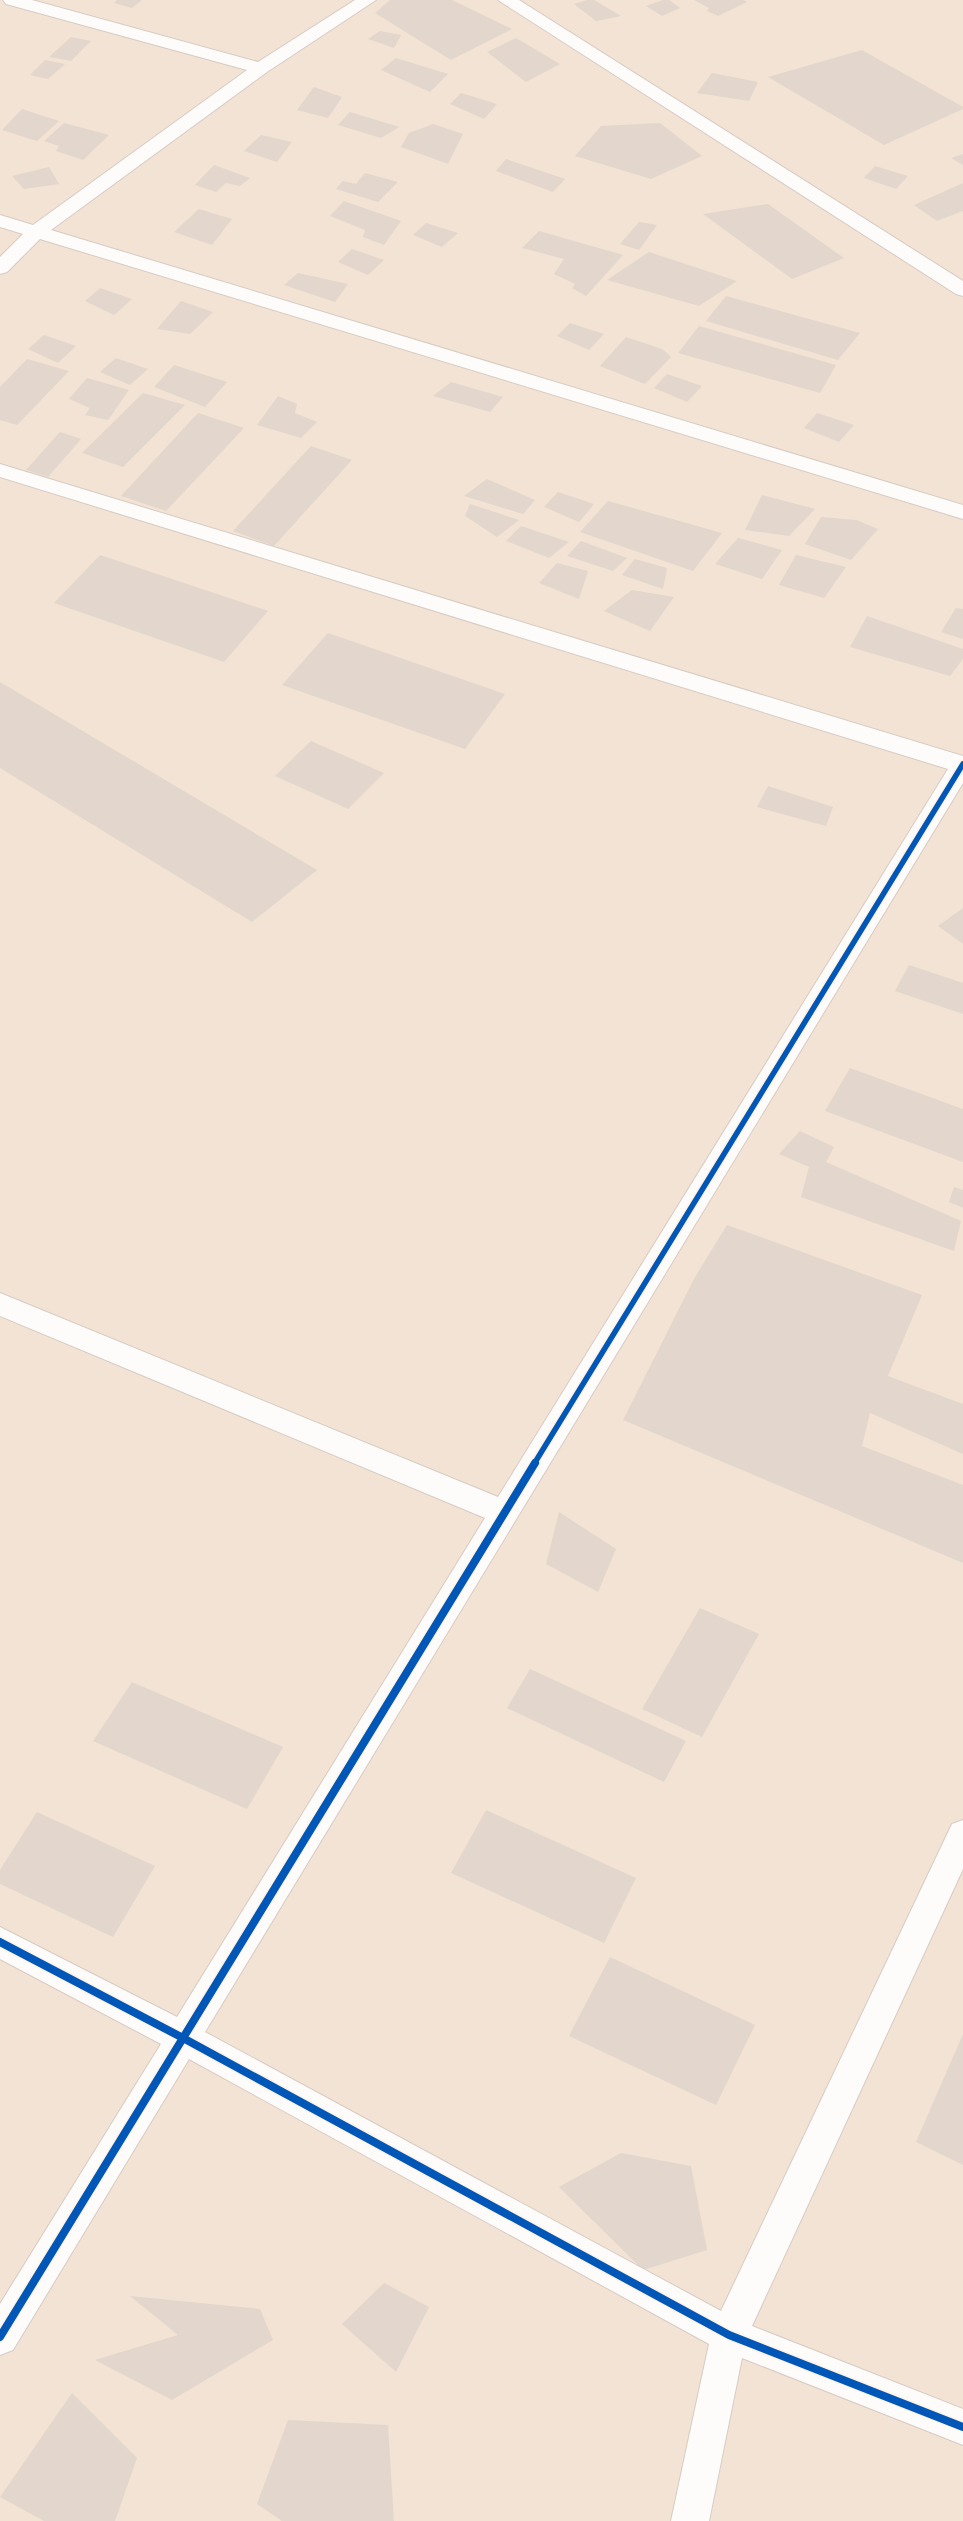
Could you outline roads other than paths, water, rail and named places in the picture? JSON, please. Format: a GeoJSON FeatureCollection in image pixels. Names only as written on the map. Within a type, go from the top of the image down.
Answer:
{"type":"FeatureCollection","features":[{"type":"Feature","properties":{"kind":"street"},"geometry":{"type":"LineString","coordinates":[[12,0],[261,68]]}},
{"type":"Feature","properties":{"kind":"street"},"geometry":{"type":"LineString","coordinates":[[0,268],[36,232],[261,68],[367,0]]}},
{"type":"Feature","properties":{"kind":"street"},"geometry":{"type":"LineString","coordinates":[[507,0],[963,290]]}},
{"type":"Feature","properties":{"kind":"street"},"geometry":{"type":"LineString","coordinates":[[0,221],[963,512]]}},
{"type":"Feature","properties":{"kind":"street"},"geometry":{"type":"LineString","coordinates":[[0,470],[963,765],[0,2337]]}},
{"type":"Feature","properties":{"kind":"street"},"geometry":{"type":"LineString","coordinates":[[0,1304],[505,1513]]}},
{"type":"Feature","properties":{"kind":"street"},"geometry":{"type":"LineString","coordinates":[[690,2521],[729,2335],[963,1834]]}},
{"type":"Feature","properties":{"kind":"street"},"geometry":{"type":"LineString","coordinates":[[0,1942],[183,2038],[729,2335],[963,2427]]}}]}
